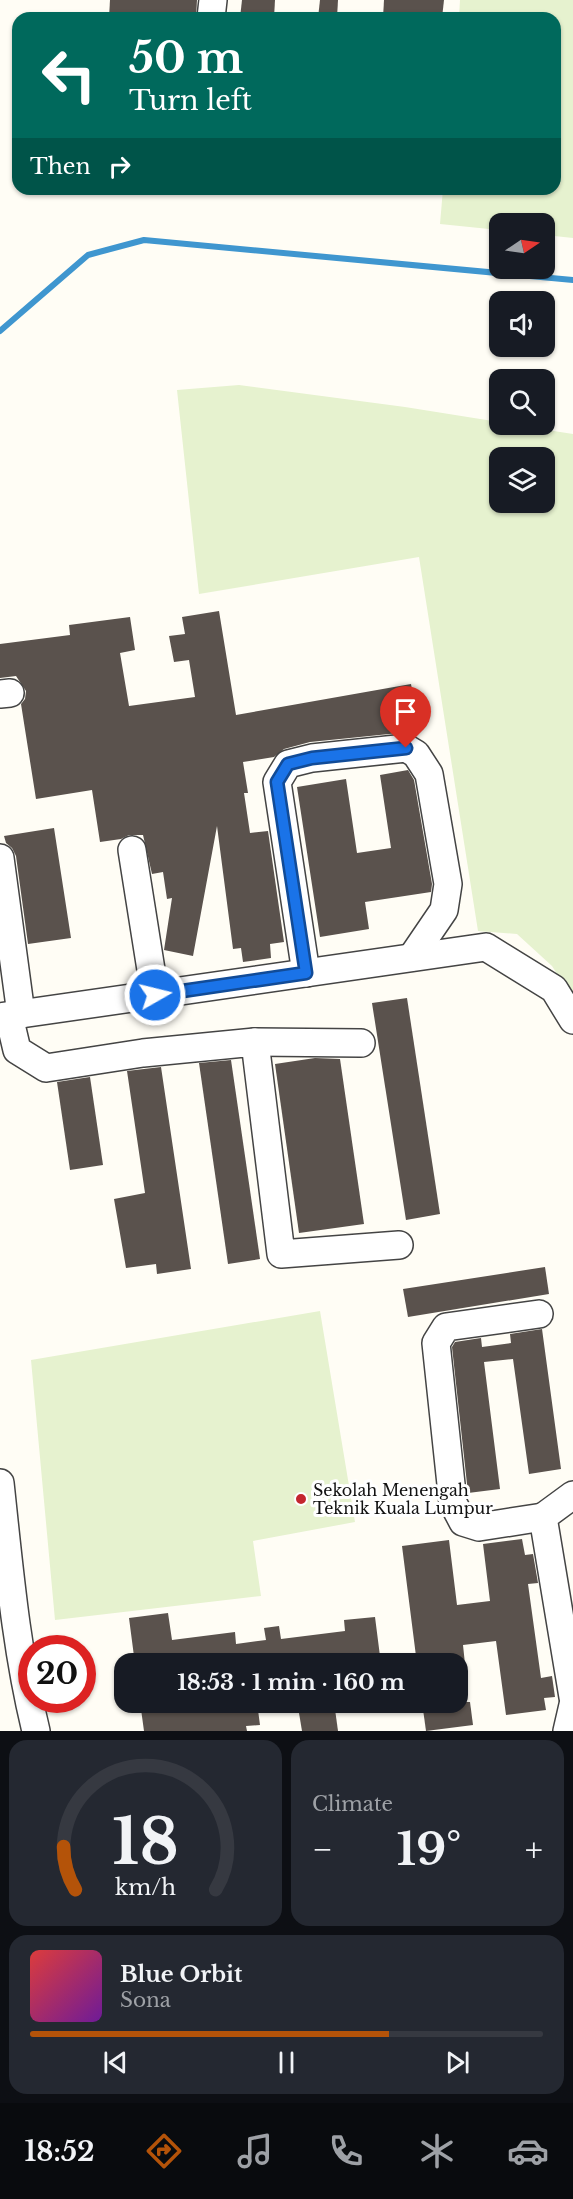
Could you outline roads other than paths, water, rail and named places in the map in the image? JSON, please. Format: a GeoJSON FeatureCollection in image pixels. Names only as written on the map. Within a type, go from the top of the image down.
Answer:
{"type":"FeatureCollection","features":[{"type":"Feature","properties":{"kind":"street"},"geometry":{"type":"LineString","coordinates":[[306,973],[277,782],[288,764],[312,758],[406,748],[416,754],[429,774],[448,884],[444,910],[412,957]]}},
{"type":"Feature","properties":{"kind":"street"},"geometry":{"type":"LineString","coordinates":[[132,850],[155,995]]}},
{"type":"Feature","properties":{"kind":"street"},"geometry":{"type":"LineString","coordinates":[[0,858],[10,1016],[17,1050],[46,1068],[143,1053],[255,1042],[361,1042]]}},
{"type":"Feature","properties":{"kind":"street"},"geometry":{"type":"LineString","coordinates":[[10,1016],[486,947],[554,989],[573,1020]]}},
{"type":"Feature","properties":{"kind":"street"},"geometry":{"type":"LineString","coordinates":[[255,1042],[280,1254],[399,1245]]}},
{"type":"Feature","properties":{"kind":"street"},"geometry":{"type":"LineString","coordinates":[[539,1314],[446,1327],[436,1343],[453,1503],[463,1522],[479,1527],[543,1517],[573,1495]]}},
{"type":"Feature","properties":{"kind":"street"},"geometry":{"type":"LineString","coordinates":[[0,1483],[12,1597],[27,1697],[36,1731]]}},
{"type":"Feature","properties":{"kind":"street"},"geometry":{"type":"LineString","coordinates":[[543,1517],[573,1697]]}},
{"type":"Feature","properties":{"kind":"street"},"geometry":{"type":"LineString","coordinates":[[567,1731],[573,1705]]}},
{"type":"Feature","properties":{"kind":"waterway"},"geometry":{"type":"LineString","coordinates":[[0,331],[88,255],[144,240],[573,280]]}},
{"type":"Feature","properties":{"kind":"place","name":"Sekolah Menengah Teknik Kuala Lumpur"},"geometry":{"type":"Point","coordinates":[301,1499]}}]}
